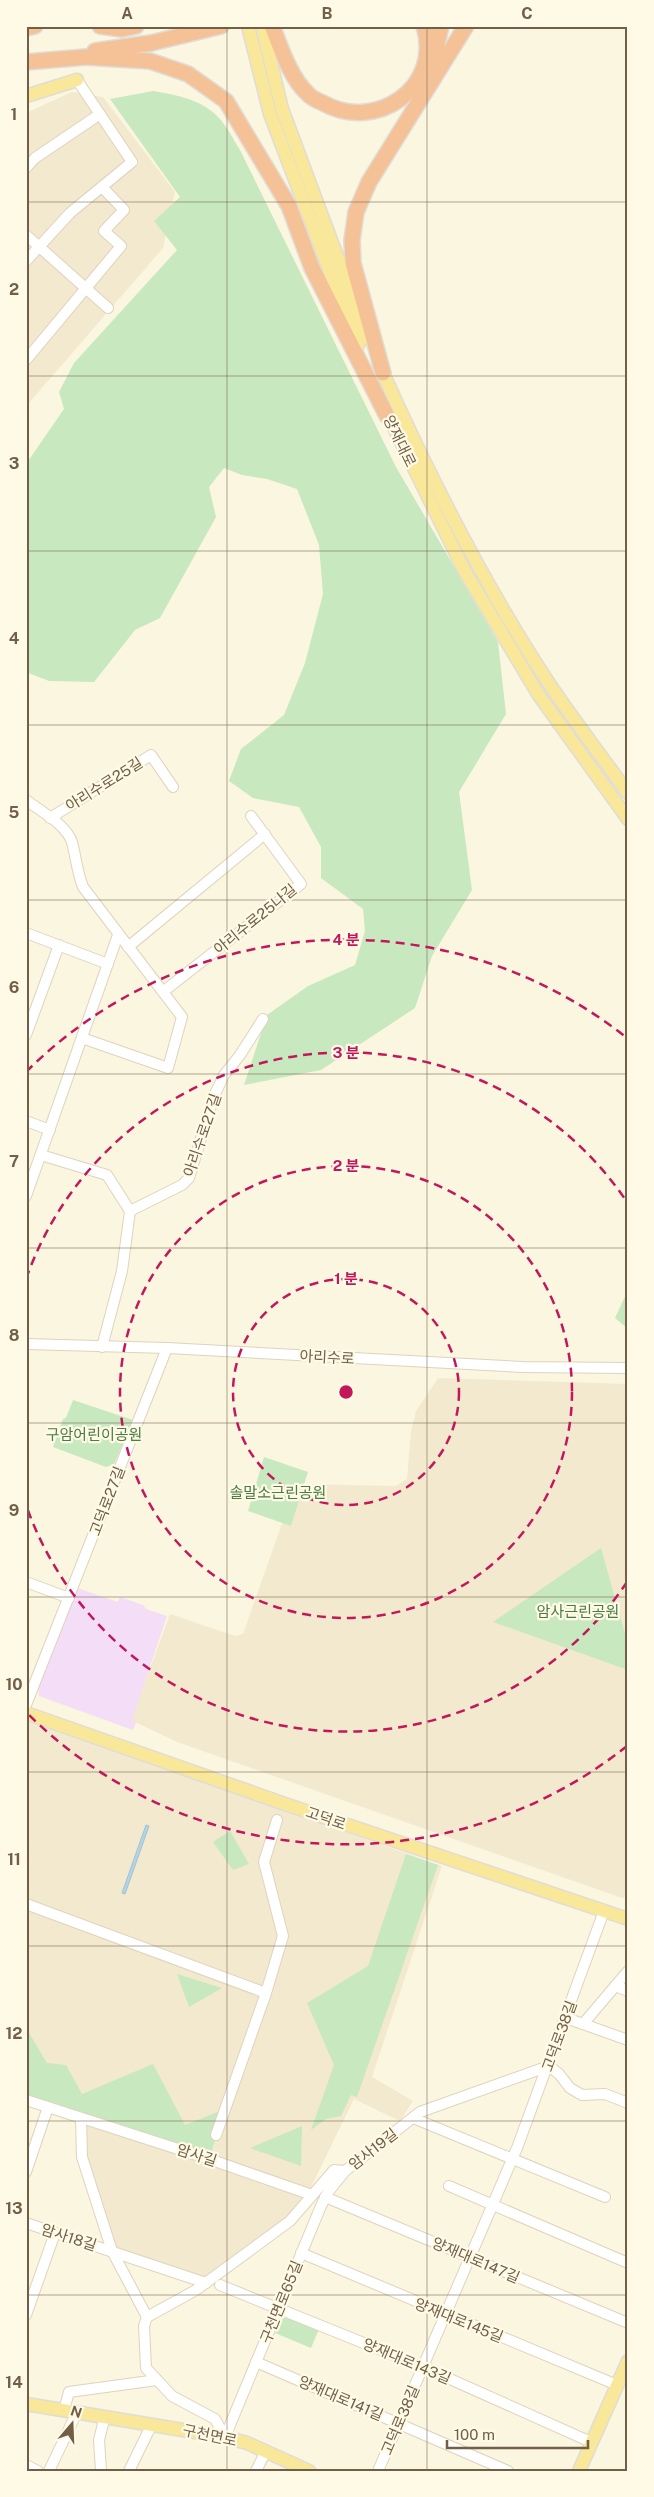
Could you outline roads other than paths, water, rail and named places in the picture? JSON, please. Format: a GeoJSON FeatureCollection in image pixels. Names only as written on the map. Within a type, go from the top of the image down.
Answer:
{"type":"FeatureCollection","features":[{"type":"Feature","properties":{"kind":"highway"},"geometry":{"type":"LineString","coordinates":[[26,28],[34,26]]}},
{"type":"Feature","properties":{"kind":"highway"},"geometry":{"type":"LineString","coordinates":[[100,26],[129,28]]}},
{"type":"Feature","properties":{"kind":"highway"},"geometry":{"type":"LineString","coordinates":[[55,59],[151,43],[221,26]]}},
{"type":"Feature","properties":{"kind":"highway"},"geometry":{"type":"LineString","coordinates":[[272,26],[296,79],[308,94],[334,109],[361,114],[389,107],[409,92],[418,80],[426,54],[427,42],[424,26]]}},
{"type":"Feature","properties":{"kind":"highway"},"geometry":{"type":"LineString","coordinates":[[383,373],[353,263],[356,212],[369,182],[466,26]]}},
{"type":"Feature","properties":{"kind":"highway"},"geometry":{"type":"LineString","coordinates":[[423,96],[440,32]]}},
{"type":"Feature","properties":{"kind":"highway"},"geometry":{"type":"LineString","coordinates":[[26,62],[86,57],[150,61],[188,74],[226,101],[289,206],[312,268],[387,416]]}},
{"type":"Feature","properties":{"kind":"main road","name":"양재대로"},"geometry":{"type":"LineString","coordinates":[[248,26],[342,306],[387,416],[464,570],[528,678],[628,819]]}},
{"type":"Feature","properties":{"kind":"main road","name":"양재대로"},"geometry":{"type":"LineString","coordinates":[[262,26],[276,111],[340,270],[412,440],[470,550],[513,625],[550,685],[628,793]]}},
{"type":"Feature","properties":{"kind":"main road"},"geometry":{"type":"LineString","coordinates":[[26,96],[77,80]]}},
{"type":"Feature","properties":{"kind":"main road","name":"고덕로"},"geometry":{"type":"LineString","coordinates":[[26,1713],[276,1801],[628,1920]]}},
{"type":"Feature","properties":{"kind":"main road"},"geometry":{"type":"LineString","coordinates":[[579,2471],[628,2361]]}},
{"type":"Feature","properties":{"kind":"main road","name":"구천면로"},"geometry":{"type":"LineString","coordinates":[[26,2404],[225,2437],[266,2451],[309,2471]]}},
{"type":"Feature","properties":{"kind":"street"},"geometry":{"type":"LineString","coordinates":[[26,261],[70,213],[132,162],[77,80]]}},
{"type":"Feature","properties":{"kind":"street"},"geometry":{"type":"LineString","coordinates":[[26,168],[35,158],[100,114]]}},
{"type":"Feature","properties":{"kind":"street"},"geometry":{"type":"LineString","coordinates":[[26,360],[121,246],[104,231],[124,210],[102,187]]}},
{"type":"Feature","properties":{"kind":"street"},"geometry":{"type":"LineString","coordinates":[[26,235],[108,308]]}},
{"type":"Feature","properties":{"kind":"street","name":"아리수로25길"},"geometry":{"type":"LineString","coordinates":[[50,818],[151,755],[173,787]]}},
{"type":"Feature","properties":{"kind":"street","name":"아리수로25길"},"geometry":{"type":"LineString","coordinates":[[26,800],[64,830],[72,840],[77,873],[83,887],[182,1017],[168,1068],[82,1038]]}},
{"type":"Feature","properties":{"kind":"street"},"geometry":{"type":"LineString","coordinates":[[128,947],[265,834],[251,816]]}},
{"type":"Feature","properties":{"kind":"street","name":"아리수로25나길"},"geometry":{"type":"LineString","coordinates":[[164,991],[301,884],[265,834]]}},
{"type":"Feature","properties":{"kind":"street"},"geometry":{"type":"LineString","coordinates":[[26,932],[108,964]]}},
{"type":"Feature","properties":{"kind":"street"},"geometry":{"type":"LineString","coordinates":[[26,1196],[118,934]]}},
{"type":"Feature","properties":{"kind":"street"},"geometry":{"type":"LineString","coordinates":[[26,1035],[59,945]]}},
{"type":"Feature","properties":{"kind":"street","name":"아리수로27길"},"geometry":{"type":"LineString","coordinates":[[130,1211],[182,1185],[189,1178],[214,1096],[224,1075],[240,1056],[262,1019]]}},
{"type":"Feature","properties":{"kind":"street"},"geometry":{"type":"LineString","coordinates":[[26,1121],[50,1130]]}},
{"type":"Feature","properties":{"kind":"street"},"geometry":{"type":"LineString","coordinates":[[41,1155],[107,1175],[130,1211],[122,1271],[102,1347]]}},
{"type":"Feature","properties":{"kind":"street","name":"아리수로"},"geometry":{"type":"LineString","coordinates":[[26,1344],[167,1348],[512,1366],[628,1368]]}},
{"type":"Feature","properties":{"kind":"street","name":"고덕로27길"},"geometry":{"type":"LineString","coordinates":[[26,1705],[167,1348]]}},
{"type":"Feature","properties":{"kind":"street"},"geometry":{"type":"LineString","coordinates":[[26,1582],[69,1598]]}},
{"type":"Feature","properties":{"kind":"street"},"geometry":{"type":"LineString","coordinates":[[216,2135],[266,1993],[283,1936],[264,1862],[277,1820]]}},
{"type":"Feature","properties":{"kind":"street"},"geometry":{"type":"LineString","coordinates":[[26,1904],[266,1993]]}},
{"type":"Feature","properties":{"kind":"street","name":"고덕로38길"},"geometry":{"type":"LineString","coordinates":[[378,2471],[512,2159],[549,2066],[604,1911]]}},
{"type":"Feature","properties":{"kind":"street"},"geometry":{"type":"LineString","coordinates":[[583,2024],[628,1971]]}},
{"type":"Feature","properties":{"kind":"street"},"geometry":{"type":"LineString","coordinates":[[615,1986],[628,1991]]}},
{"type":"Feature","properties":{"kind":"street"},"geometry":{"type":"LineString","coordinates":[[566,2018],[628,2040]]}},
{"type":"Feature","properties":{"kind":"street"},"geometry":{"type":"LineString","coordinates":[[549,2066],[559,2074],[570,2088],[582,2094],[605,2094],[628,2103]]}},
{"type":"Feature","properties":{"kind":"street","name":"암사19길"},"geometry":{"type":"LineString","coordinates":[[147,2317],[206,2283],[290,2221],[334,2170],[345,2171],[414,2118],[429,2109],[549,2066]]}},
{"type":"Feature","properties":{"kind":"street","name":"암사길"},"geometry":{"type":"LineString","coordinates":[[26,2100],[218,2162],[312,2195]]}},
{"type":"Feature","properties":{"kind":"street"},"geometry":{"type":"LineString","coordinates":[[26,2172],[48,2107]]}},
{"type":"Feature","properties":{"kind":"street"},"geometry":{"type":"LineString","coordinates":[[81,2118],[82,2157],[112,2251],[147,2317],[144,2326],[146,2368],[172,2396],[215,2419],[225,2437]]}},
{"type":"Feature","properties":{"kind":"street"},"geometry":{"type":"LineString","coordinates":[[414,2118],[605,2197]]}},
{"type":"Feature","properties":{"kind":"street","name":"구천면로65길"},"geometry":{"type":"LineString","coordinates":[[225,2437],[325,2197],[345,2171]]}},
{"type":"Feature","properties":{"kind":"street"},"geometry":{"type":"LineString","coordinates":[[449,2186],[628,2263]]}},
{"type":"Feature","properties":{"kind":"street","name":"양재대로147길"},"geometry":{"type":"LineString","coordinates":[[325,2197],[628,2323]]}},
{"type":"Feature","properties":{"kind":"street","name":"암사18길"},"geometry":{"type":"LineString","coordinates":[[26,2223],[112,2251]]}},
{"type":"Feature","properties":{"kind":"street"},"geometry":{"type":"LineString","coordinates":[[26,2314],[55,2233]]}},
{"type":"Feature","properties":{"kind":"street"},"geometry":{"type":"LineString","coordinates":[[112,2251],[206,2283]]}},
{"type":"Feature","properties":{"kind":"street","name":"양재대로145길"},"geometry":{"type":"LineString","coordinates":[[301,2253],[446,2315],[617,2384]]}},
{"type":"Feature","properties":{"kind":"street","name":"양재대로143길"},"geometry":{"type":"LineString","coordinates":[[220,2284],[423,2367],[591,2442]]}},
{"type":"Feature","properties":{"kind":"street","name":"양재대로141길"},"geometry":{"type":"LineString","coordinates":[[256,2362],[508,2471]]}},
{"type":"Feature","properties":{"kind":"street"},"geometry":{"type":"LineString","coordinates":[[49,2471],[71,2411],[69,2392],[157,2380]]}},
{"type":"Feature","properties":{"kind":"street"},"geometry":{"type":"LineString","coordinates":[[101,2471],[99,2440],[105,2416]]}},
{"type":"Feature","properties":{"kind":"street"},"geometry":{"type":"LineString","coordinates":[[129,2471],[152,2424]]}},
{"type":"Feature","properties":{"kind":"street"},"geometry":{"type":"LineString","coordinates":[[256,2471],[266,2451]]}},
{"type":"Feature","properties":{"kind":"street"},"geometry":{"type":"LineString","coordinates":[[26,2465],[38,2471]]}},
{"type":"Feature","properties":{"kind":"water"},"geometry":{"type":"Polygon","coordinates":[[[146,1825],[149,1826],[125,1894],[122,1893],[146,1825]]]}},
{"type":"Feature","properties":{"kind":"park label","name":"구암어린이공원"},"geometry":{"type":"Point","coordinates":[94,1434]}},
{"type":"Feature","properties":{"kind":"park label","name":"솔말소근린공원"},"geometry":{"type":"Point","coordinates":[278,1492]}},
{"type":"Feature","properties":{"kind":"park label","name":"암사근린공원"},"geometry":{"type":"Point","coordinates":[578,1611]}}]}
